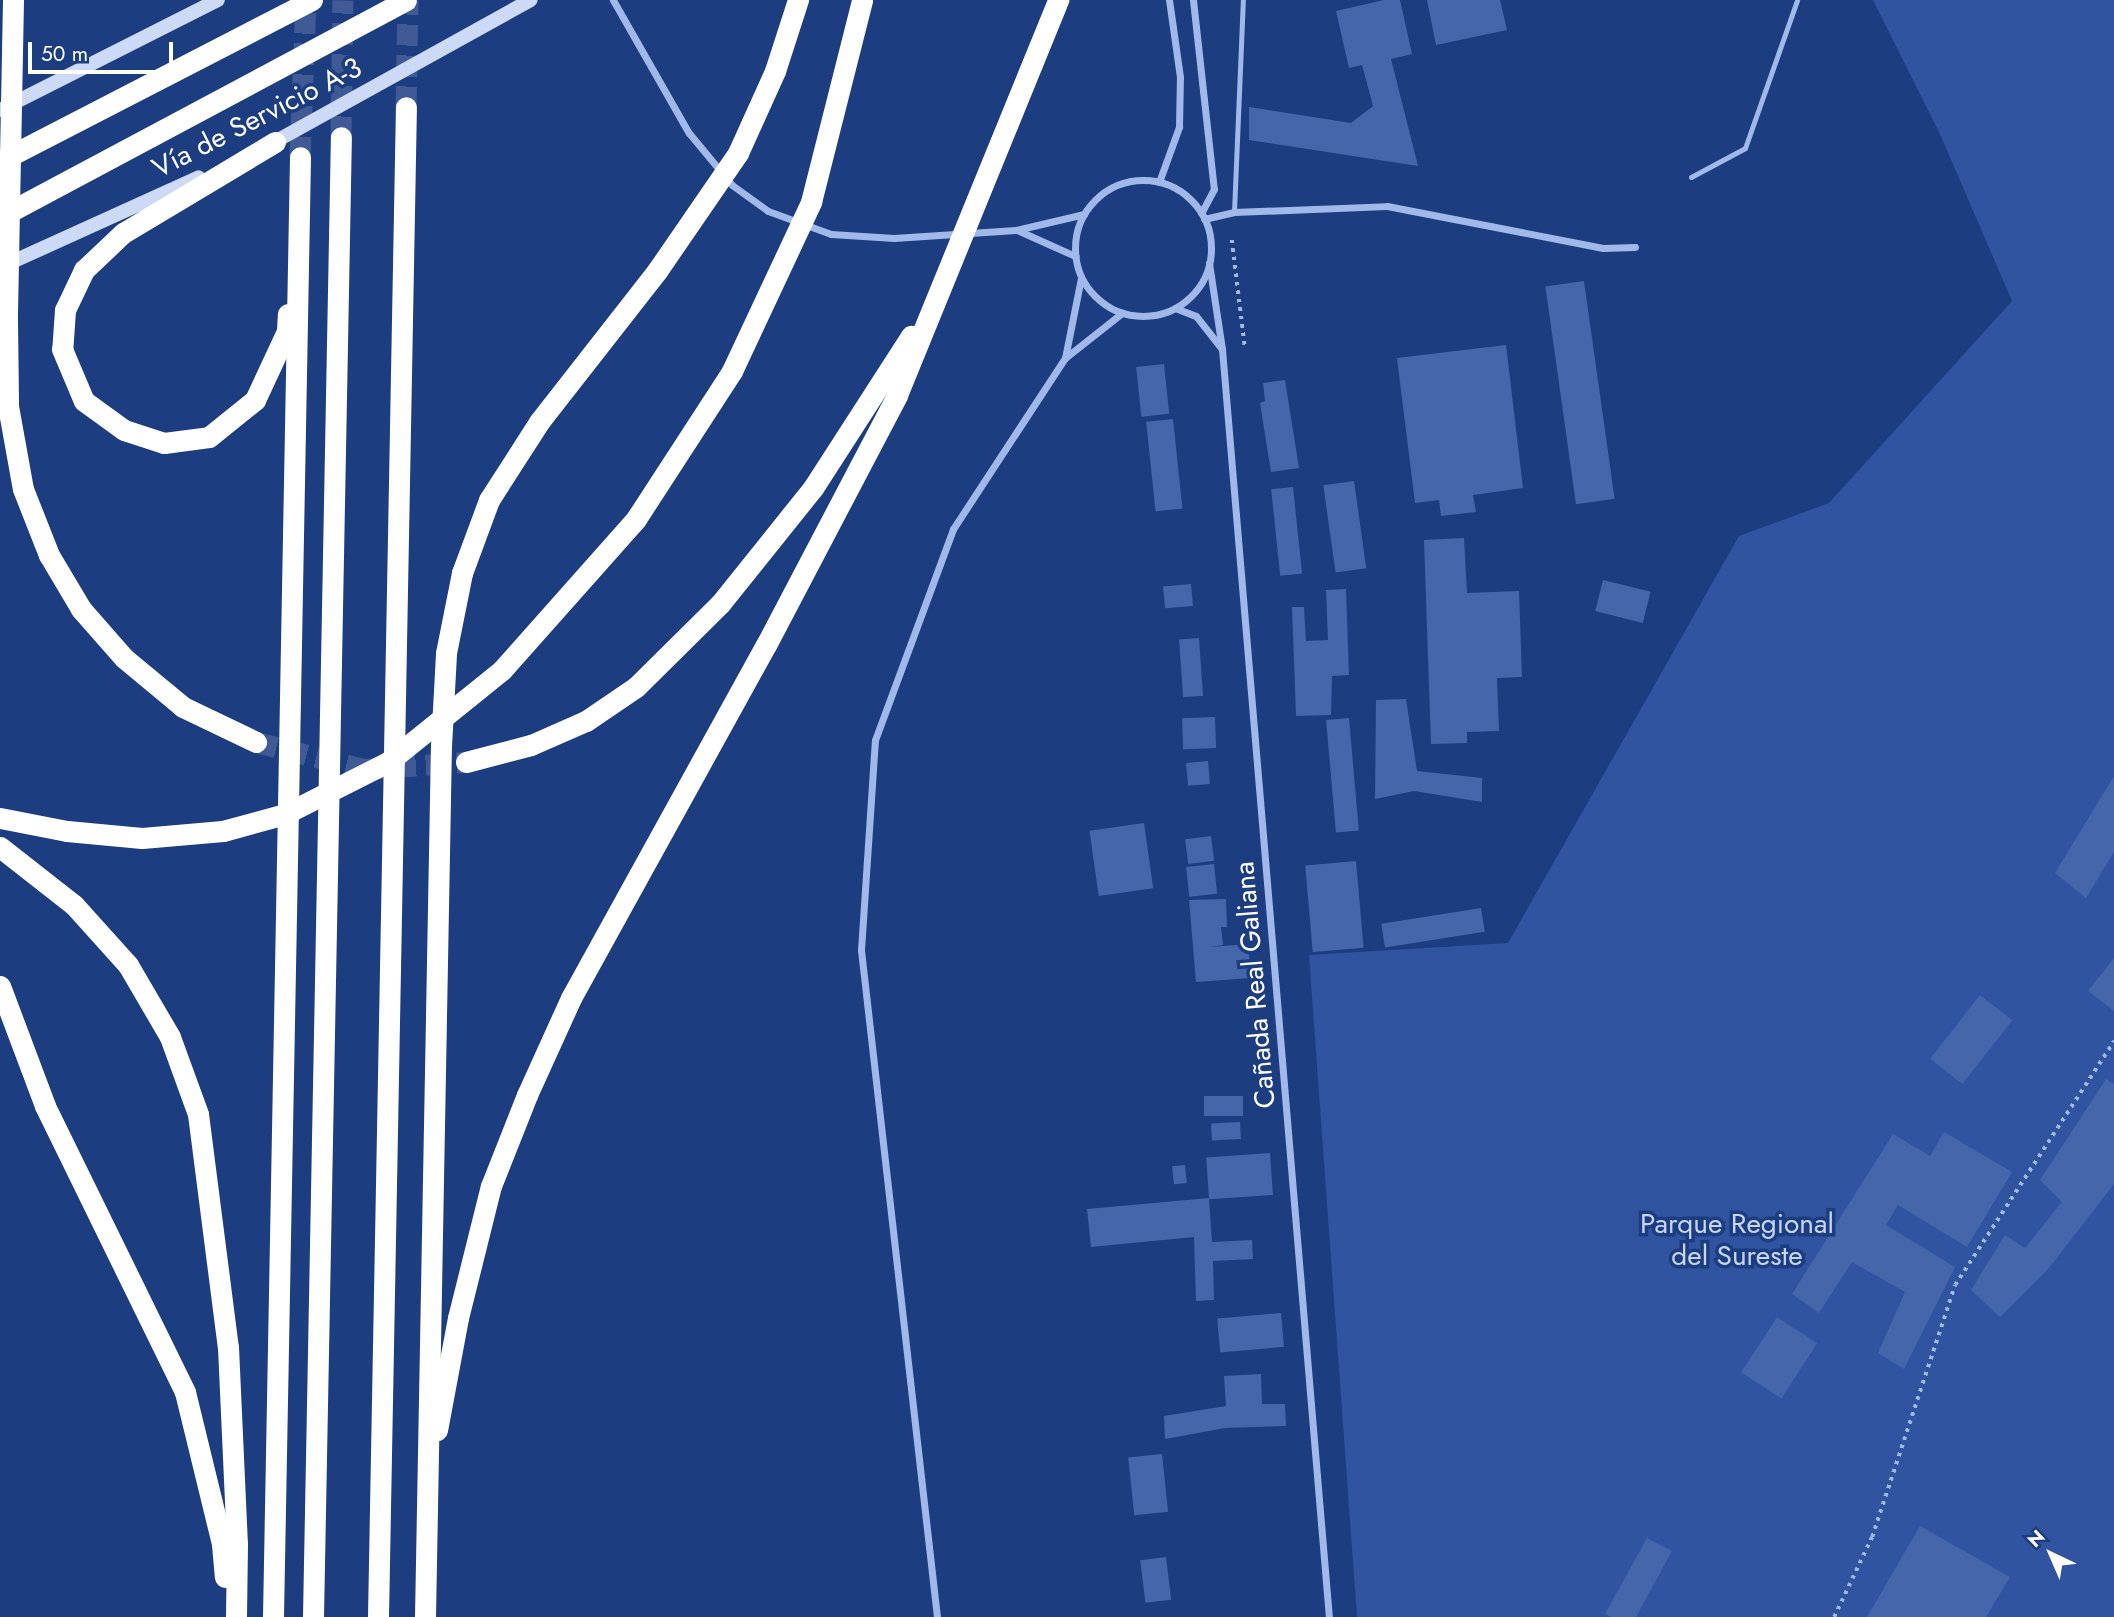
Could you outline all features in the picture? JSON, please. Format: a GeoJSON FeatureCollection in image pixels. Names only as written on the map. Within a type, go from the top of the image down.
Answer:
{"type":"FeatureCollection","features":[{"type":"Feature","properties":{"kind":"highway"},"geometry":{"type":"LineString","coordinates":[[13,0],[6,320],[8,406],[23,489],[49,555],[81,609],[124,658],[183,707],[256,742]]}},
{"type":"Feature","properties":{"kind":"highway"},"geometry":{"type":"LineString","coordinates":[[0,161],[312,0]]}},
{"type":"Feature","properties":{"kind":"highway"},"geometry":{"type":"LineString","coordinates":[[0,216],[29,204],[406,0]]}},
{"type":"Feature","properties":{"kind":"highway"},"geometry":{"type":"LineString","coordinates":[[425,1617],[441,746],[446,653],[461,573],[489,500],[539,422],[710,197],[738,153],[775,71],[799,0]]}},
{"type":"Feature","properties":{"kind":"highway"},"geometry":{"type":"LineString","coordinates":[[0,818],[66,831],[142,838],[223,831],[285,814],[376,769],[502,670],[636,519],[732,371],[792,252],[811,202],[862,0]]}},
{"type":"Feature","properties":{"kind":"highway"},"geometry":{"type":"LineString","coordinates":[[428,1462],[491,1186],[527,1095],[571,998],[766,645],[897,395],[977,208],[1058,0]]}},
{"type":"Feature","properties":{"kind":"highway"},"geometry":{"type":"LineString","coordinates":[[378,1617],[406,107]]}},
{"type":"Feature","properties":{"kind":"highway"},"geometry":{"type":"LineString","coordinates":[[313,1617],[341,137]]}},
{"type":"Feature","properties":{"kind":"highway"},"geometry":{"type":"LineString","coordinates":[[275,142],[123,233],[84,271],[65,310],[62,349],[84,401],[124,430],[164,443],[209,436],[255,400],[287,331],[299,200]]}},
{"type":"Feature","properties":{"kind":"highway"},"geometry":{"type":"LineString","coordinates":[[273,1617],[300,157]]}},
{"type":"Feature","properties":{"kind":"highway"},"geometry":{"type":"LineString","coordinates":[[466,762],[531,745],[586,721],[636,687],[720,604],[813,488],[947,277]]}},
{"type":"Feature","properties":{"kind":"highway"},"geometry":{"type":"LineString","coordinates":[[0,847],[74,905],[128,965],[170,1037],[198,1114],[228,1347],[237,1544],[236,1617]]}},
{"type":"Feature","properties":{"kind":"highway"},"geometry":{"type":"LineString","coordinates":[[0,986],[45,1106],[185,1392],[222,1544],[229,1617]]}},
{"type":"Feature","properties":{"kind":"main road"},"geometry":{"type":"LineString","coordinates":[[0,110],[218,0]]}},
{"type":"Feature","properties":{"kind":"main road","name":"Vía de Servicio A-3"},"geometry":{"type":"LineString","coordinates":[[0,268],[275,142],[531,0]]}},
{"type":"Feature","properties":{"kind":"street"},"geometry":{"type":"LineString","coordinates":[[613,0],[689,133],[732,185],[768,211],[831,234],[894,238],[1016,230],[1084,214]]}},
{"type":"Feature","properties":{"kind":"street"},"geometry":{"type":"LineString","coordinates":[[1159,182],[1179,127],[1180,76],[1169,0]]}},
{"type":"Feature","properties":{"kind":"street"},"geometry":{"type":"LineString","coordinates":[[1193,0],[1214,189],[1203,216],[1209,263],[1202,281],[1175,308],[1158,315],[1122,313],[1098,300],[1081,278],[1075,256],[1076,234],[1084,214],[1094,200],[1124,182],[1159,182],[1190,199],[1203,216]]}},
{"type":"Feature","properties":{"kind":"street"},"geometry":{"type":"LineString","coordinates":[[1203,216],[1234,212],[1387,206],[1604,248],[1634,247]]}},
{"type":"Feature","properties":{"kind":"street"},"geometry":{"type":"LineString","coordinates":[[1016,230],[1075,256]]}},
{"type":"Feature","properties":{"kind":"street","name":"Cañada Real Galiana"},"geometry":{"type":"LineString","coordinates":[[1209,263],[1222,349],[1329,1617]]}},
{"type":"Feature","properties":{"kind":"street"},"geometry":{"type":"LineString","coordinates":[[1065,358],[1081,278]]}},
{"type":"Feature","properties":{"kind":"street"},"geometry":{"type":"LineString","coordinates":[[1175,308],[1196,316],[1222,349]]}},
{"type":"Feature","properties":{"kind":"street"},"geometry":{"type":"LineString","coordinates":[[937,1617],[861,950],[875,740],[953,529],[1065,358],[1122,313]]}},
{"type":"Feature","properties":{"kind":"lane"},"geometry":{"type":"LineString","coordinates":[[1234,212],[1244,0]]}},
{"type":"Feature","properties":{"kind":"lane"},"geometry":{"type":"LineString","coordinates":[[1691,177],[1745,148],[1797,0]]}},
{"type":"Feature","properties":{"kind":"path"},"geometry":{"type":"LineString","coordinates":[[1232,240],[1245,347]]}},
{"type":"Feature","properties":{"kind":"path"},"geometry":{"type":"LineString","coordinates":[[1834,1617],[1872,1537],[1955,1285],[2114,1041]]}},
{"type":"Feature","properties":{"kind":"green space","name":"Parque Regional del Sureste"},"geometry":{"type":"Polygon","coordinates":[[[1873,0],[2114,0],[2114,1617],[1357,1617],[1309,955],[1508,943],[1739,536],[1829,503],[2012,301],[1940,134],[1873,0]]]}},
{"type":"Feature","properties":{"kind":"building"},"geometry":{"type":"Polygon","coordinates":[[[1384,0],[1400,0],[1412,54],[1391,59],[1418,166],[1249,140],[1249,107],[1351,123],[1373,106],[1362,65],[1349,68],[1336,11],[1384,0]]]}},
{"type":"Feature","properties":{"kind":"building"},"geometry":{"type":"Polygon","coordinates":[[[1427,0],[1500,0],[1507,30],[1436,45],[1427,0]]]}},
{"type":"Feature","properties":{"kind":"building"},"geometry":{"type":"Polygon","coordinates":[[[1584,281],[1615,499],[1576,504],[1545,286],[1584,281]]]}},
{"type":"Feature","properties":{"kind":"building"},"geometry":{"type":"Polygon","coordinates":[[[1506,345],[1523,488],[1473,495],[1476,512],[1441,516],[1439,500],[1415,503],[1397,358],[1506,345]]]}},
{"type":"Feature","properties":{"kind":"building"},"geometry":{"type":"Polygon","coordinates":[[[1164,364],[1169,414],[1141,417],[1136,367],[1164,364]]]}},
{"type":"Feature","properties":{"kind":"building"},"geometry":{"type":"Polygon","coordinates":[[[1285,380],[1299,468],[1271,472],[1260,403],[1265,401],[1263,383],[1285,380]]]}},
{"type":"Feature","properties":{"kind":"building"},"geometry":{"type":"Polygon","coordinates":[[[1173,419],[1182,509],[1156,511],[1146,422],[1173,419]]]}},
{"type":"Feature","properties":{"kind":"building"},"geometry":{"type":"Polygon","coordinates":[[[1354,481],[1366,568],[1336,572],[1323,485],[1354,481]]]}},
{"type":"Feature","properties":{"kind":"building"},"geometry":{"type":"Polygon","coordinates":[[[1293,487],[1302,574],[1280,576],[1271,489],[1293,487]]]}},
{"type":"Feature","properties":{"kind":"building"},"geometry":{"type":"Polygon","coordinates":[[[1464,538],[1467,593],[1519,591],[1522,677],[1497,678],[1499,731],[1467,732],[1467,743],[1431,744],[1424,540],[1464,538]]]}},
{"type":"Feature","properties":{"kind":"building"},"geometry":{"type":"Polygon","coordinates":[[[1603,580],[1651,592],[1643,623],[1595,611],[1603,580]]]}},
{"type":"Feature","properties":{"kind":"building"},"geometry":{"type":"Polygon","coordinates":[[[1191,584],[1193,606],[1165,608],[1163,586],[1191,584]]]}},
{"type":"Feature","properties":{"kind":"building"},"geometry":{"type":"Polygon","coordinates":[[[1346,589],[1349,675],[1332,676],[1331,715],[1296,716],[1292,607],[1304,607],[1306,641],[1328,640],[1326,590],[1346,589]]]}},
{"type":"Feature","properties":{"kind":"building"},"geometry":{"type":"Polygon","coordinates":[[[1199,638],[1203,696],[1183,697],[1179,639],[1199,638]]]}},
{"type":"Feature","properties":{"kind":"building"},"geometry":{"type":"Polygon","coordinates":[[[1406,699],[1417,771],[1482,778],[1482,802],[1414,791],[1375,799],[1376,700],[1406,699]]]}},
{"type":"Feature","properties":{"kind":"building"},"geometry":{"type":"Polygon","coordinates":[[[1215,717],[1216,748],[1183,749],[1182,718],[1215,717]]]}},
{"type":"Feature","properties":{"kind":"building"},"geometry":{"type":"Polygon","coordinates":[[[1349,718],[1359,831],[1336,833],[1326,720],[1349,718]]]}},
{"type":"Feature","properties":{"kind":"building"},"geometry":{"type":"Polygon","coordinates":[[[1208,761],[1210,784],[1188,786],[1186,763],[1208,761]]]}},
{"type":"Feature","properties":{"kind":"building"},"geometry":{"type":"Polygon","coordinates":[[[2114,776],[2114,852],[2086,898],[2055,873],[2114,776]]]}},
{"type":"Feature","properties":{"kind":"building"},"geometry":{"type":"Polygon","coordinates":[[[1144,823],[1153,888],[1099,896],[1090,831],[1144,823]]]}},
{"type":"Feature","properties":{"kind":"building"},"geometry":{"type":"Polygon","coordinates":[[[1211,836],[1214,861],[1188,864],[1185,839],[1211,836]]]}},
{"type":"Feature","properties":{"kind":"building"},"geometry":{"type":"Polygon","coordinates":[[[1356,861],[1364,948],[1313,952],[1305,865],[1356,861]]]}},
{"type":"Feature","properties":{"kind":"building"},"geometry":{"type":"Polygon","coordinates":[[[1214,864],[1217,894],[1189,897],[1186,867],[1214,864]]]}},
{"type":"Feature","properties":{"kind":"building"},"geometry":{"type":"Polygon","coordinates":[[[1226,899],[1227,927],[1221,927],[1223,945],[1209,947],[1248,944],[1251,978],[1196,982],[1189,900],[1226,899]]]}},
{"type":"Feature","properties":{"kind":"building"},"geometry":{"type":"Polygon","coordinates":[[[1481,908],[1485,932],[1385,948],[1381,924],[1481,908]]]}},
{"type":"Feature","properties":{"kind":"building"},"geometry":{"type":"Polygon","coordinates":[[[2114,958],[2114,1011],[2088,991],[2114,958]]]}},
{"type":"Feature","properties":{"kind":"building"},"geometry":{"type":"Polygon","coordinates":[[[1980,995],[2012,1020],[1962,1084],[1930,1059],[1980,995]]]}},
{"type":"Feature","properties":{"kind":"building"},"geometry":{"type":"Polygon","coordinates":[[[2106,1079],[2114,1084],[2114,1184],[2049,1268],[2000,1317],[1971,1290],[2005,1235],[2025,1248],[2062,1202],[2040,1180],[2106,1079]]]}},
{"type":"Feature","properties":{"kind":"building"},"geometry":{"type":"Polygon","coordinates":[[[1204,1096],[1243,1096],[1243,1116],[1204,1116],[1204,1096]]]}},
{"type":"Feature","properties":{"kind":"building"},"geometry":{"type":"Polygon","coordinates":[[[1240,1122],[1241,1139],[1212,1140],[1211,1124],[1240,1122]]]}},
{"type":"Feature","properties":{"kind":"building"},"geometry":{"type":"Polygon","coordinates":[[[1944,1132],[2012,1172],[1967,1247],[1898,1205],[1886,1225],[1955,1267],[1904,1369],[1878,1353],[1905,1292],[1852,1262],[1819,1313],[1792,1294],[1893,1134],[1930,1156],[1944,1132]]]}},
{"type":"Feature","properties":{"kind":"building"},"geometry":{"type":"Polygon","coordinates":[[[1270,1153],[1273,1195],[1209,1199],[1206,1157],[1270,1153]]]}},
{"type":"Feature","properties":{"kind":"building"},"geometry":{"type":"Polygon","coordinates":[[[1185,1165],[1187,1183],[1174,1184],[1172,1166],[1185,1165]]]}},
{"type":"Feature","properties":{"kind":"building"},"geometry":{"type":"Polygon","coordinates":[[[1209,1198],[1212,1242],[1252,1240],[1253,1259],[1213,1261],[1214,1300],[1196,1301],[1194,1237],[1091,1247],[1087,1209],[1209,1198]]]}},
{"type":"Feature","properties":{"kind":"building"},"geometry":{"type":"Polygon","coordinates":[[[1281,1313],[1284,1347],[1220,1352],[1217,1319],[1281,1313]]]}},
{"type":"Feature","properties":{"kind":"building"},"geometry":{"type":"Polygon","coordinates":[[[1777,1317],[1817,1343],[1781,1398],[1741,1372],[1777,1317]]]}},
{"type":"Feature","properties":{"kind":"building"},"geometry":{"type":"Polygon","coordinates":[[[1261,1374],[1262,1404],[1285,1404],[1286,1426],[1225,1428],[1165,1439],[1164,1416],[1226,1406],[1224,1376],[1261,1374]]]}},
{"type":"Feature","properties":{"kind":"building"},"geometry":{"type":"Polygon","coordinates":[[[1162,1454],[1168,1512],[1134,1515],[1128,1458],[1162,1454]]]}},
{"type":"Feature","properties":{"kind":"building"},"geometry":{"type":"Polygon","coordinates":[[[1920,1526],[2010,1577],[1986,1617],[1867,1617],[1920,1526]]]}},
{"type":"Feature","properties":{"kind":"building"},"geometry":{"type":"Polygon","coordinates":[[[1647,1538],[1672,1551],[1636,1617],[1611,1617],[1605,1614],[1647,1538]]]}},
{"type":"Feature","properties":{"kind":"building"},"geometry":{"type":"Polygon","coordinates":[[[1166,1557],[1171,1600],[1145,1603],[1140,1560],[1166,1557]]]}},
{"type":"Feature","properties":{"kind":"tunnel"},"geometry":{"type":"LineString","coordinates":[[300,157],[306,0]]}},
{"type":"Feature","properties":{"kind":"tunnel"},"geometry":{"type":"LineString","coordinates":[[341,137],[343,0]]}},
{"type":"Feature","properties":{"kind":"tunnel"},"geometry":{"type":"LineString","coordinates":[[406,107],[408,0]]}},
{"type":"Feature","properties":{"kind":"tunnel"},"geometry":{"type":"LineString","coordinates":[[256,742],[364,769],[466,762]]}}]}
